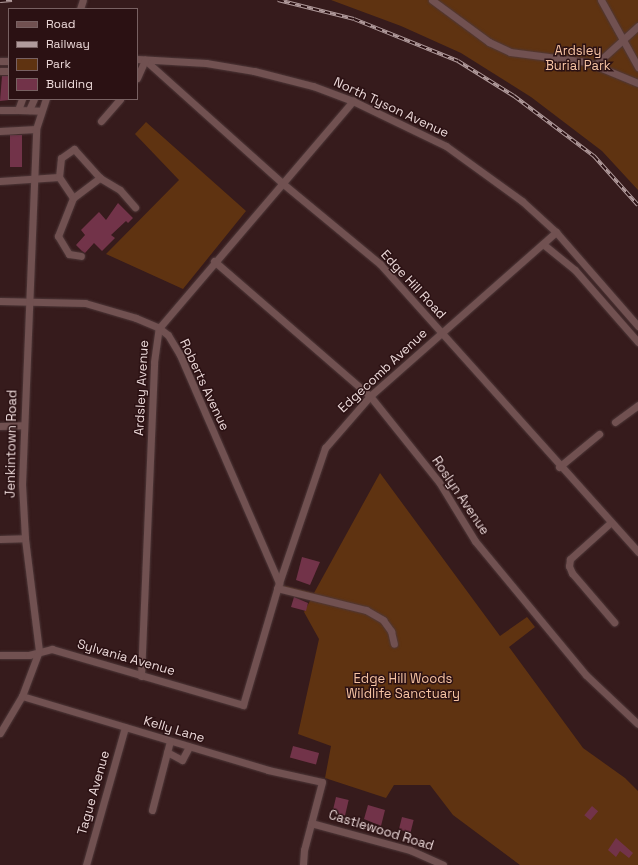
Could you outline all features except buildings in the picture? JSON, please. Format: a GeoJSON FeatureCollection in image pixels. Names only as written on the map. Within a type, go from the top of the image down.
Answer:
{"type":"FeatureCollection","features":[{"type":"Feature","properties":{"kind":"street"},"geometry":{"type":"LineString","coordinates":[[432,0],[489,42],[510,52],[595,65],[638,83]]}},
{"type":"Feature","properties":{"kind":"street"},"geometry":{"type":"LineString","coordinates":[[601,0],[624,39],[638,67]]}},
{"type":"Feature","properties":{"kind":"street"},"geometry":{"type":"LineString","coordinates":[[595,65],[638,26]]}},
{"type":"Feature","properties":{"kind":"street","name":"North Tyson Avenue"},"geometry":{"type":"LineString","coordinates":[[138,59],[206,63],[254,71],[313,86],[353,101],[446,146],[522,201],[556,232],[638,326]]}},
{"type":"Feature","properties":{"kind":"street"},"geometry":{"type":"LineString","coordinates":[[138,76],[145,60]]}},
{"type":"Feature","properties":{"kind":"street","name":"Edge Hill Road"},"geometry":{"type":"LineString","coordinates":[[145,60],[281,182],[380,264],[559,467],[638,552]]}},
{"type":"Feature","properties":{"kind":"street"},"geometry":{"type":"LineString","coordinates":[[18,110],[21,100]]}},
{"type":"Feature","properties":{"kind":"street"},"geometry":{"type":"LineString","coordinates":[[30,110],[34,100]]}},
{"type":"Feature","properties":{"kind":"street","name":"Jenkintown Road"},"geometry":{"type":"LineString","coordinates":[[0,733],[22,696],[39,651],[25,538],[23,425],[30,300],[36,129],[46,100]]}},
{"type":"Feature","properties":{"kind":"street"},"geometry":{"type":"LineString","coordinates":[[101,121],[119,100]]}},
{"type":"Feature","properties":{"kind":"street","name":"Ardsley Avenue"},"geometry":{"type":"LineString","coordinates":[[141,676],[154,362],[159,328],[281,182],[353,101]]}},
{"type":"Feature","properties":{"kind":"street"},"geometry":{"type":"LineString","coordinates":[[0,110],[41,111]]}},
{"type":"Feature","properties":{"kind":"street"},"geometry":{"type":"LineString","coordinates":[[0,131],[36,129]]}},
{"type":"Feature","properties":{"kind":"street"},"geometry":{"type":"LineString","coordinates":[[73,198],[59,177],[62,158],[74,149],[100,178],[120,190],[135,207]]}},
{"type":"Feature","properties":{"kind":"street"},"geometry":{"type":"LineString","coordinates":[[0,181],[33,181],[59,177]]}},
{"type":"Feature","properties":{"kind":"street"},"geometry":{"type":"LineString","coordinates":[[81,256],[69,254],[58,236],[73,198],[100,178]]}},
{"type":"Feature","properties":{"kind":"street","name":"Edgecomb Avenue"},"geometry":{"type":"LineString","coordinates":[[243,705],[278,586],[325,448],[370,396],[556,232]]}},
{"type":"Feature","properties":{"kind":"street","name":"North Tyson Avenue"},"geometry":{"type":"LineString","coordinates":[[543,244],[575,270],[615,313],[638,342]]}},
{"type":"Feature","properties":{"kind":"street","name":"Roslyn Avenue"},"geometry":{"type":"LineString","coordinates":[[214,261],[370,396],[439,482],[475,541],[586,675],[638,724]]}},
{"type":"Feature","properties":{"kind":"street","name":"North Tyson Avenue"},"geometry":{"type":"LineString","coordinates":[[607,289],[615,313]]}},
{"type":"Feature","properties":{"kind":"street","name":"Roberts Avenue"},"geometry":{"type":"LineString","coordinates":[[0,301],[30,300],[85,303],[109,308],[159,328],[168,335],[180,355],[278,586]]}},
{"type":"Feature","properties":{"kind":"street"},"geometry":{"type":"LineString","coordinates":[[615,422],[638,405]]}},
{"type":"Feature","properties":{"kind":"street"},"geometry":{"type":"LineString","coordinates":[[0,426],[23,425]]}},
{"type":"Feature","properties":{"kind":"street"},"geometry":{"type":"LineString","coordinates":[[559,467],[599,434]]}},
{"type":"Feature","properties":{"kind":"street"},"geometry":{"type":"LineString","coordinates":[[610,523],[570,559],[569,566],[572,573],[614,622]]}},
{"type":"Feature","properties":{"kind":"street"},"geometry":{"type":"LineString","coordinates":[[0,539],[25,538]]}},
{"type":"Feature","properties":{"kind":"street"},"geometry":{"type":"LineString","coordinates":[[278,586],[366,610],[383,620],[391,632],[394,644]]}},
{"type":"Feature","properties":{"kind":"street","name":"Sylvania Avenue"},"geometry":{"type":"LineString","coordinates":[[0,655],[29,655],[39,651],[52,649],[243,705]]}},
{"type":"Feature","properties":{"kind":"street","name":"Kelly Lane"},"geometry":{"type":"LineString","coordinates":[[22,696],[268,770],[322,782],[311,823]]}},
{"type":"Feature","properties":{"kind":"street","name":"Tague Avenue"},"geometry":{"type":"LineString","coordinates":[[86,865],[125,728]]}},
{"type":"Feature","properties":{"kind":"street"},"geometry":{"type":"LineString","coordinates":[[152,810],[170,741]]}},
{"type":"Feature","properties":{"kind":"street"},"geometry":{"type":"LineString","coordinates":[[167,752],[182,760],[189,747]]}},
{"type":"Feature","properties":{"kind":"street"},"geometry":{"type":"LineString","coordinates":[[303,865],[311,823]]}},
{"type":"Feature","properties":{"kind":"street","name":"Castlewood Road"},"geometry":{"type":"LineString","coordinates":[[311,823],[410,850],[443,865]]}},
{"type":"Feature","properties":{"kind":"green space","name":"Ardsley Burial Park"},"geometry":{"type":"Polygon","coordinates":[[[331,0],[638,0],[638,190],[602,151],[531,97],[461,53],[401,26],[331,0]]]}},
{"type":"Feature","properties":{"kind":"green space"},"geometry":{"type":"Polygon","coordinates":[[[146,122],[246,211],[183,289],[106,254],[179,180],[135,134],[146,122]]]}},
{"type":"Feature","properties":{"kind":"green space","name":"Edge Hill Woods Wildlife Sanctuary"},"geometry":{"type":"Polygon","coordinates":[[[380,473],[500,636],[527,617],[535,627],[509,647],[583,748],[625,778],[638,791],[638,865],[520,865],[453,815],[430,785],[394,785],[386,798],[325,778],[331,746],[298,734],[319,639],[304,612],[311,599],[281,591],[282,585],[314,593],[380,473]]]}},
{"type":"Feature","properties":{"kind":"railway"},"geometry":{"type":"LineString","coordinates":[[0,1],[12,0]]}},
{"type":"Feature","properties":{"kind":"railway"},"geometry":{"type":"LineString","coordinates":[[278,0],[354,19],[458,61],[514,96],[594,156],[638,205]]}}]}
